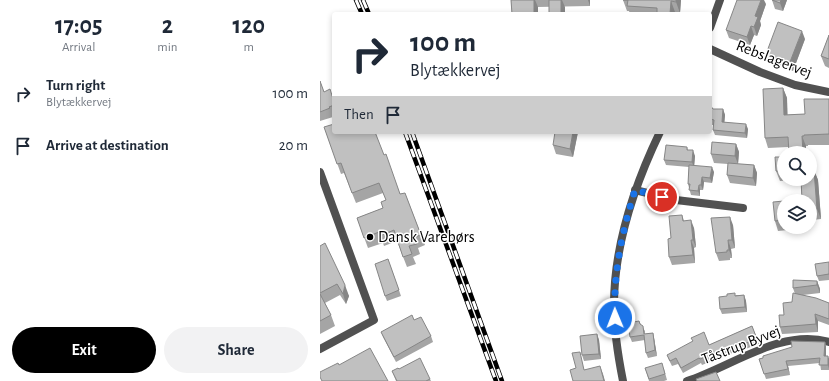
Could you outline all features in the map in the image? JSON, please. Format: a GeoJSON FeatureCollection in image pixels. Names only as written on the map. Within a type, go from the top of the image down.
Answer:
{"type":"FeatureCollection","features":[{"type":"Feature","properties":{"kind":"street"},"geometry":{"type":"LineString","coordinates":[[712,22],[720,0]]}},
{"type":"Feature","properties":{"kind":"street","name":"Rebslagervej"},"geometry":{"type":"LineString","coordinates":[[712,50],[760,72],[788,82],[829,92]]}},
{"type":"Feature","properties":{"kind":"street"},"geometry":{"type":"LineString","coordinates":[[623,381],[615,333],[614,304],[617,266],[623,232],[635,190],[647,158],[659,134]]}},
{"type":"Feature","properties":{"kind":"street"},"geometry":{"type":"LineString","coordinates":[[320,172],[374,320],[320,349]]}},
{"type":"Feature","properties":{"kind":"street"},"geometry":{"type":"LineString","coordinates":[[635,190],[681,201],[743,208]]}},
{"type":"Feature","properties":{"kind":"street","name":"Tåstrup Byvej"},"geometry":{"type":"LineString","coordinates":[[687,381],[774,344],[796,340],[816,339],[829,342]]}},
{"type":"Feature","properties":{"kind":"building"},"geometry":{"type":"Polygon","coordinates":[[[511,0],[534,0],[534,12],[512,12],[511,0]]]}},
{"type":"Feature","properties":{"kind":"building"},"geometry":{"type":"Polygon","coordinates":[[[549,0],[561,0],[561,12],[549,12],[549,0]]]}},
{"type":"Feature","properties":{"kind":"building"},"geometry":{"type":"Polygon","coordinates":[[[628,0],[676,0],[676,2],[671,1],[670,12],[657,12],[657,8],[627,6],[628,0]]]}},
{"type":"Feature","properties":{"kind":"building"},"geometry":{"type":"Polygon","coordinates":[[[737,0],[761,0],[755,16],[758,17],[754,27],[751,26],[747,37],[726,30],[737,0]]]}},
{"type":"Feature","properties":{"kind":"building"},"geometry":{"type":"Polygon","coordinates":[[[772,0],[781,0],[780,3],[772,0]]]}},
{"type":"Feature","properties":{"kind":"building"},"geometry":{"type":"Polygon","coordinates":[[[778,22],[802,31],[790,62],[766,54],[778,22]]]}},
{"type":"Feature","properties":{"kind":"building"},"geometry":{"type":"Polygon","coordinates":[[[829,35],[829,59],[821,56],[829,35]]]}},
{"type":"Feature","properties":{"kind":"building"},"geometry":{"type":"Polygon","coordinates":[[[320,81],[324,92],[330,89],[332,96],[332,106],[320,112],[320,81]]]}},
{"type":"Feature","properties":{"kind":"building"},"geometry":{"type":"Polygon","coordinates":[[[783,88],[784,115],[805,114],[804,99],[829,99],[829,134],[804,135],[802,136],[803,146],[789,146],[788,137],[765,138],[763,89],[783,88]]]}},
{"type":"Feature","properties":{"kind":"building"},"geometry":{"type":"Polygon","coordinates":[[[712,108],[713,109],[723,109],[722,122],[746,124],[745,133],[713,130],[714,120],[712,120],[712,108]]]}},
{"type":"Feature","properties":{"kind":"building"},"geometry":{"type":"Polygon","coordinates":[[[332,125],[332,134],[376,134],[384,155],[386,154],[400,194],[405,193],[421,235],[414,237],[417,244],[409,246],[412,254],[403,257],[394,230],[380,236],[379,232],[364,238],[357,218],[383,208],[381,202],[386,200],[379,183],[352,193],[341,163],[337,164],[324,127],[332,125]]]}},
{"type":"Feature","properties":{"kind":"building"},"geometry":{"type":"Polygon","coordinates":[[[555,134],[573,134],[570,149],[553,145],[555,134]]]}},
{"type":"Feature","properties":{"kind":"building"},"geometry":{"type":"Polygon","coordinates":[[[712,142],[736,144],[735,156],[711,154],[712,142]]]}},
{"type":"Feature","properties":{"kind":"building"},"geometry":{"type":"Polygon","coordinates":[[[666,145],[687,147],[687,150],[693,150],[692,162],[664,160],[666,145]]]}},
{"type":"Feature","properties":{"kind":"building"},"geometry":{"type":"Polygon","coordinates":[[[775,157],[777,157],[777,171],[775,157]]]}},
{"type":"Feature","properties":{"kind":"building"},"geometry":{"type":"Polygon","coordinates":[[[728,163],[754,165],[753,178],[727,175],[728,163]]]}},
{"type":"Feature","properties":{"kind":"building"},"geometry":{"type":"Polygon","coordinates":[[[689,165],[712,167],[710,178],[702,177],[701,185],[699,185],[698,191],[689,190],[689,165]]]}},
{"type":"Feature","properties":{"kind":"building"},"geometry":{"type":"Polygon","coordinates":[[[801,186],[815,186],[816,194],[802,194],[801,186]]]}},
{"type":"Feature","properties":{"kind":"building"},"geometry":{"type":"Polygon","coordinates":[[[773,202],[777,202],[777,221],[775,221],[773,202]]]}},
{"type":"Feature","properties":{"kind":"building"},"geometry":{"type":"Polygon","coordinates":[[[682,215],[683,221],[691,220],[693,255],[669,257],[668,239],[671,238],[669,216],[682,215]]]}},
{"type":"Feature","properties":{"kind":"building"},"geometry":{"type":"Polygon","coordinates":[[[730,217],[732,240],[728,240],[729,250],[727,250],[727,252],[716,253],[711,218],[730,217]]]}},
{"type":"Feature","properties":{"kind":"building"},"geometry":{"type":"Polygon","coordinates":[[[325,243],[345,285],[343,294],[337,284],[320,293],[320,246],[325,243]]]}},
{"type":"Feature","properties":{"kind":"building"},"geometry":{"type":"Polygon","coordinates":[[[388,259],[399,290],[385,296],[375,264],[388,259]]]}},
{"type":"Feature","properties":{"kind":"building"},"geometry":{"type":"Polygon","coordinates":[[[829,262],[829,274],[817,276],[815,264],[829,262]]]}},
{"type":"Feature","properties":{"kind":"building"},"geometry":{"type":"Polygon","coordinates":[[[793,280],[817,281],[817,285],[793,288],[793,280]]]}},
{"type":"Feature","properties":{"kind":"building"},"geometry":{"type":"Polygon","coordinates":[[[735,293],[735,296],[744,295],[745,307],[720,309],[719,297],[735,293]]]}},
{"type":"Feature","properties":{"kind":"building"},"geometry":{"type":"Polygon","coordinates":[[[793,293],[816,298],[829,303],[829,319],[815,314],[816,324],[780,327],[779,315],[784,315],[783,303],[792,302],[793,293]]]}},
{"type":"Feature","properties":{"kind":"building"},"geometry":{"type":"Polygon","coordinates":[[[320,294],[331,315],[320,321],[320,294]]]}},
{"type":"Feature","properties":{"kind":"building"},"geometry":{"type":"Polygon","coordinates":[[[412,315],[414,320],[421,317],[431,336],[394,357],[381,332],[412,315]]]}},
{"type":"Feature","properties":{"kind":"building"},"geometry":{"type":"Polygon","coordinates":[[[639,321],[643,326],[644,334],[653,333],[655,350],[646,353],[644,335],[630,337],[628,323],[639,321]]]}},
{"type":"Feature","properties":{"kind":"building"},"geometry":{"type":"Polygon","coordinates":[[[752,326],[757,339],[700,359],[699,358],[681,368],[676,358],[670,361],[667,355],[693,341],[691,338],[704,332],[709,345],[752,326]]]}},
{"type":"Feature","properties":{"kind":"building"},"geometry":{"type":"Polygon","coordinates":[[[597,334],[599,354],[582,355],[580,336],[597,334]]]}},
{"type":"Feature","properties":{"kind":"building"},"geometry":{"type":"Polygon","coordinates":[[[791,341],[825,342],[824,356],[828,356],[828,365],[819,365],[820,358],[786,361],[788,369],[764,374],[759,359],[763,358],[763,356],[792,347],[791,341]]]}},
{"type":"Feature","properties":{"kind":"building"},"geometry":{"type":"Polygon","coordinates":[[[370,348],[388,381],[322,381],[320,372],[338,363],[339,365],[370,348]]]}},
{"type":"Feature","properties":{"kind":"building"},"geometry":{"type":"Polygon","coordinates":[[[580,352],[584,370],[600,366],[604,381],[573,381],[570,370],[576,368],[572,353],[580,352]]]}},
{"type":"Feature","properties":{"kind":"building"},"geometry":{"type":"Polygon","coordinates":[[[420,358],[430,379],[426,381],[397,381],[392,371],[420,358]]]}},
{"type":"Feature","properties":{"kind":"building"},"geometry":{"type":"Polygon","coordinates":[[[662,363],[665,374],[649,379],[645,368],[662,363]]]}},
{"type":"Feature","properties":{"kind":"building"},"geometry":{"type":"Polygon","coordinates":[[[716,372],[720,381],[697,381],[696,379],[716,372]]]}},
{"type":"Feature","properties":{"kind":"railway"},"geometry":{"type":"LineString","coordinates":[[356,0],[361,12]]}},
{"type":"Feature","properties":{"kind":"railway"},"geometry":{"type":"LineString","coordinates":[[363,0],[368,12]]}},
{"type":"Feature","properties":{"kind":"railway"},"geometry":{"type":"LineString","coordinates":[[406,134],[496,381]]}},
{"type":"Feature","properties":{"kind":"railway"},"geometry":{"type":"LineString","coordinates":[[413,134],[502,381]]}},
{"type":"Feature","properties":{"kind":"place","name":"Dansk Varebørs"},"geometry":{"type":"Point","coordinates":[370,237]}},
{"type":"Feature","properties":{"kind":"route"},"geometry":{"type":"LineString","coordinates":[[615,318],[614,304],[617,266],[628,210],[635,190],[662,197]]}}]}
